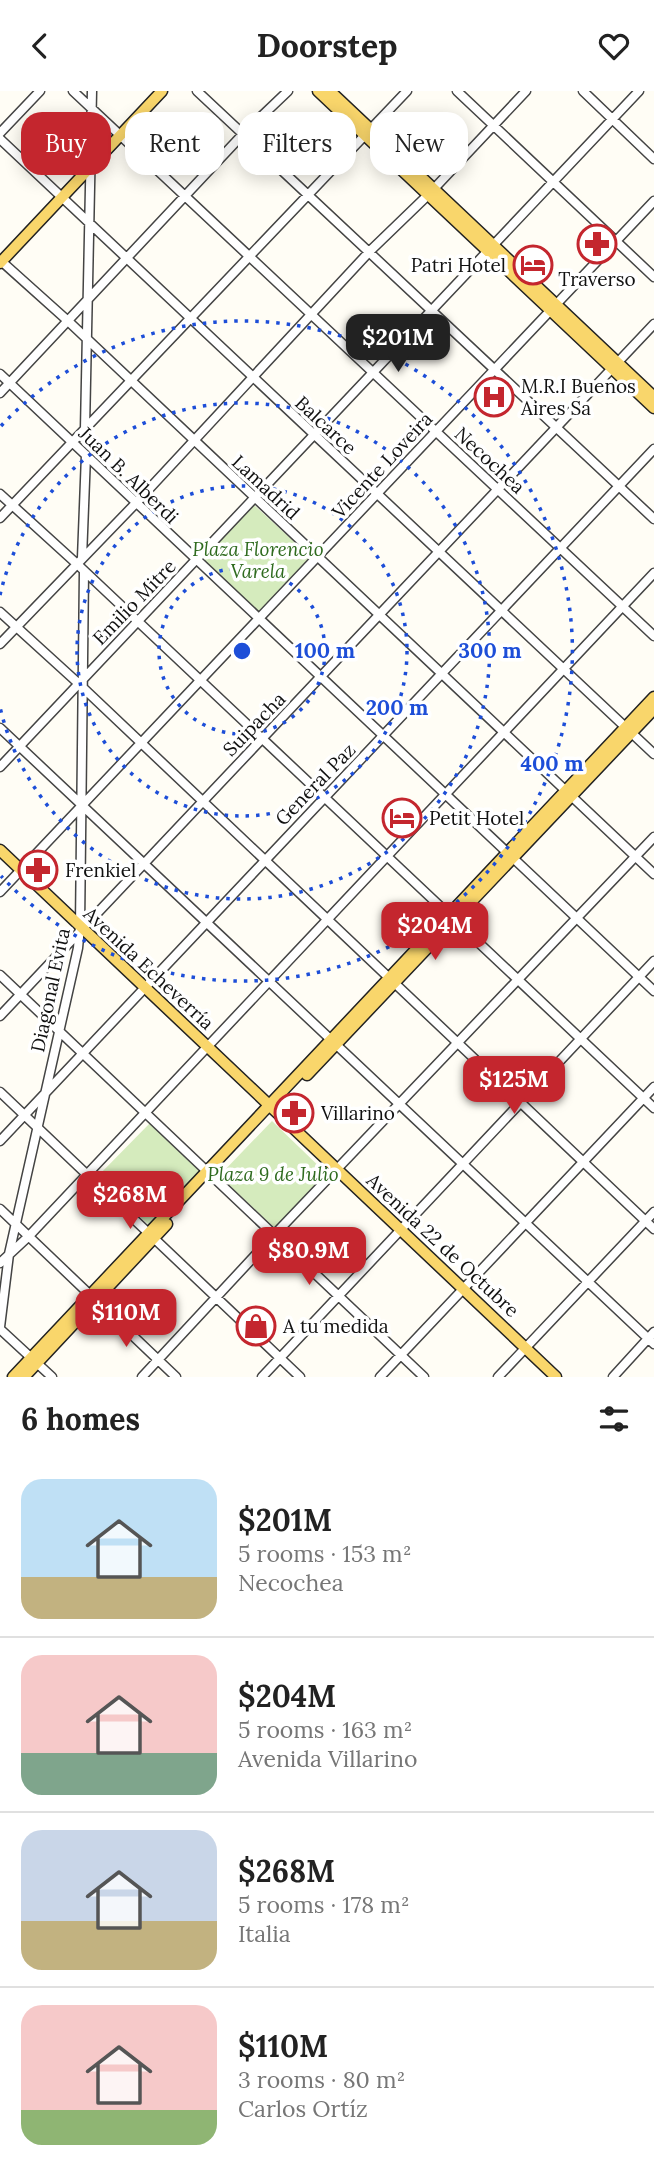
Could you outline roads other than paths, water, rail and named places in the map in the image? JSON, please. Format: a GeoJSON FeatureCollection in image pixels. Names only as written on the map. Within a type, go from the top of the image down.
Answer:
{"type":"FeatureCollection","features":[{"type":"Feature","properties":{"kind":"main road"},"geometry":{"type":"LineString","coordinates":[[111,145],[162,91]]}},
{"type":"Feature","properties":{"kind":"main road"},"geometry":{"type":"LineString","coordinates":[[318,91],[368,132]]}},
{"type":"Feature","properties":{"kind":"main road"},"geometry":{"type":"LineString","coordinates":[[330,91],[368,132],[614,365],[654,408]]}},
{"type":"Feature","properties":{"kind":"main road"},"geometry":{"type":"LineString","coordinates":[[0,261],[83,175]]}},
{"type":"Feature","properties":{"kind":"main road"},"geometry":{"type":"LineString","coordinates":[[614,365],[654,397]]}},
{"type":"Feature","properties":{"kind":"main road"},"geometry":{"type":"LineString","coordinates":[[13,1377],[34,1360],[210,1174],[628,730],[654,697]]}},
{"type":"Feature","properties":{"kind":"main road"},"geometry":{"type":"LineString","coordinates":[[628,730],[654,709]]}},
{"type":"Feature","properties":{"kind":"main road","name":"Avenida Echeverría"},"geometry":{"type":"LineString","coordinates":[[0,851],[272,1108]]}},
{"type":"Feature","properties":{"kind":"main road","name":"Avenida 22 de Octubre"},"geometry":{"type":"LineString","coordinates":[[272,1108],[556,1377]]}},
{"type":"Feature","properties":{"kind":"main road"},"geometry":{"type":"LineString","coordinates":[[24,1377],[34,1360]]}},
{"type":"Feature","properties":{"kind":"street"},"geometry":{"type":"LineString","coordinates":[[0,133],[40,91]]}},
{"type":"Feature","properties":{"kind":"street","name":"Necochea"},"geometry":{"type":"LineString","coordinates":[[73,91],[654,636]]}},
{"type":"Feature","properties":{"kind":"street"},"geometry":{"type":"LineString","coordinates":[[92,91],[92,112]]}},
{"type":"Feature","properties":{"kind":"street"},"geometry":{"type":"LineString","coordinates":[[197,91],[238,128]]}},
{"type":"Feature","properties":{"kind":"street"},"geometry":{"type":"LineString","coordinates":[[266,112],[288,91]]}},
{"type":"Feature","properties":{"kind":"street"},"geometry":{"type":"LineString","coordinates":[[0,518],[407,91]]}},
{"type":"Feature","properties":{"kind":"street"},"geometry":{"type":"LineString","coordinates":[[457,91],[654,277]]}},
{"type":"Feature","properties":{"kind":"street"},"geometry":{"type":"LineString","coordinates":[[0,643],[136,503],[370,251],[431,192],[526,91]]}},
{"type":"Feature","properties":{"kind":"street"},"geometry":{"type":"LineString","coordinates":[[583,91],[654,159]]}},
{"type":"Feature","properties":{"kind":"street","name":"Emilio Mitre"},"geometry":{"type":"LineString","coordinates":[[0,767],[639,91]]}},
{"type":"Feature","properties":{"kind":"street","name":"Balcarce"},"geometry":{"type":"LineString","coordinates":[[0,139],[654,754]]}},
{"type":"Feature","properties":{"kind":"street"},"geometry":{"type":"LineString","coordinates":[[0,393],[238,139]]}},
{"type":"Feature","properties":{"kind":"street"},"geometry":{"type":"LineString","coordinates":[[85,429],[90,175]]}},
{"type":"Feature","properties":{"kind":"street"},"geometry":{"type":"LineString","coordinates":[[289,175],[654,519]]}},
{"type":"Feature","properties":{"kind":"street","name":"Vicente Loveira"},"geometry":{"type":"LineString","coordinates":[[0,892],[654,201]]}},
{"type":"Feature","properties":{"kind":"street","name":"Lamadrid"},"geometry":{"type":"LineString","coordinates":[[0,261],[68,321],[654,874]]}},
{"type":"Feature","properties":{"kind":"street","name":"Suipacha"},"geometry":{"type":"LineString","coordinates":[[0,1016],[654,324]]}},
{"type":"Feature","properties":{"kind":"street","name":"Juan B. Alberdi"},"geometry":{"type":"LineString","coordinates":[[0,374],[654,991]]}},
{"type":"Feature","properties":{"kind":"street","name":"General Paz"},"geometry":{"type":"LineString","coordinates":[[0,1141],[654,449]]}},
{"type":"Feature","properties":{"kind":"street"},"geometry":{"type":"LineString","coordinates":[[86,455],[80,561],[84,571],[654,1108]]}},
{"type":"Feature","properties":{"kind":"street"},"geometry":{"type":"LineString","coordinates":[[0,494],[80,561]]}},
{"type":"Feature","properties":{"kind":"street","name":"Diagonal Evita"},"geometry":{"type":"LineString","coordinates":[[0,1328],[15,1223],[81,930],[84,571]]}},
{"type":"Feature","properties":{"kind":"street"},"geometry":{"type":"LineString","coordinates":[[0,1263],[29,1236],[654,573]]}},
{"type":"Feature","properties":{"kind":"street"},"geometry":{"type":"LineString","coordinates":[[0,612],[81,683],[201,802],[654,1229]]}},
{"type":"Feature","properties":{"kind":"street"},"geometry":{"type":"LineString","coordinates":[[0,728],[588,1282],[652,1338],[613,1377]]}},
{"type":"Feature","properties":{"kind":"street"},"geometry":{"type":"LineString","coordinates":[[142,1377],[654,837]]}},
{"type":"Feature","properties":{"kind":"street"},"geometry":{"type":"LineString","coordinates":[[262,1377],[654,961]]}},
{"type":"Feature","properties":{"kind":"street"},"geometry":{"type":"LineString","coordinates":[[0,975],[424,1377]]}},
{"type":"Feature","properties":{"kind":"street"},"geometry":{"type":"LineString","coordinates":[[380,1377],[654,1087]]}},
{"type":"Feature","properties":{"kind":"street"},"geometry":{"type":"LineString","coordinates":[[0,1092],[300,1377]]}},
{"type":"Feature","properties":{"kind":"street"},"geometry":{"type":"LineString","coordinates":[[0,1209],[176,1377]]}},
{"type":"Feature","properties":{"kind":"street"},"geometry":{"type":"LineString","coordinates":[[498,1377],[654,1212]]}},
{"type":"Feature","properties":{"kind":"street"},"geometry":{"type":"LineString","coordinates":[[0,1328],[52,1377]]}},
{"type":"Feature","properties":{"kind":"place","name":"Traverso"},"geometry":{"type":"Point","coordinates":[597,244]}},
{"type":"Feature","properties":{"kind":"place","name":"Patri Hotel"},"geometry":{"type":"Point","coordinates":[533,265]}},
{"type":"Feature","properties":{"kind":"place","name":"M.R.I Buenos Aires Sa"},"geometry":{"type":"Point","coordinates":[494,397]}},
{"type":"Feature","properties":{"kind":"place","name":"Petit Hotel"},"geometry":{"type":"Point","coordinates":[402,818]}},
{"type":"Feature","properties":{"kind":"place","name":"Frenkiel"},"geometry":{"type":"Point","coordinates":[38,870]}},
{"type":"Feature","properties":{"kind":"place","name":"Villarino"},"geometry":{"type":"Point","coordinates":[294,1113]}},
{"type":"Feature","properties":{"kind":"place","name":"A tu medida"},"geometry":{"type":"Point","coordinates":[256,1326]}},
{"type":"Feature","properties":{"kind":"park label","name":"Plaza Florencio Varela"},"geometry":{"type":"Point","coordinates":[258,560]}},
{"type":"Feature","properties":{"kind":"park label","name":"Plaza 9 de Julio"},"geometry":{"type":"Point","coordinates":[273,1174]}}]}
